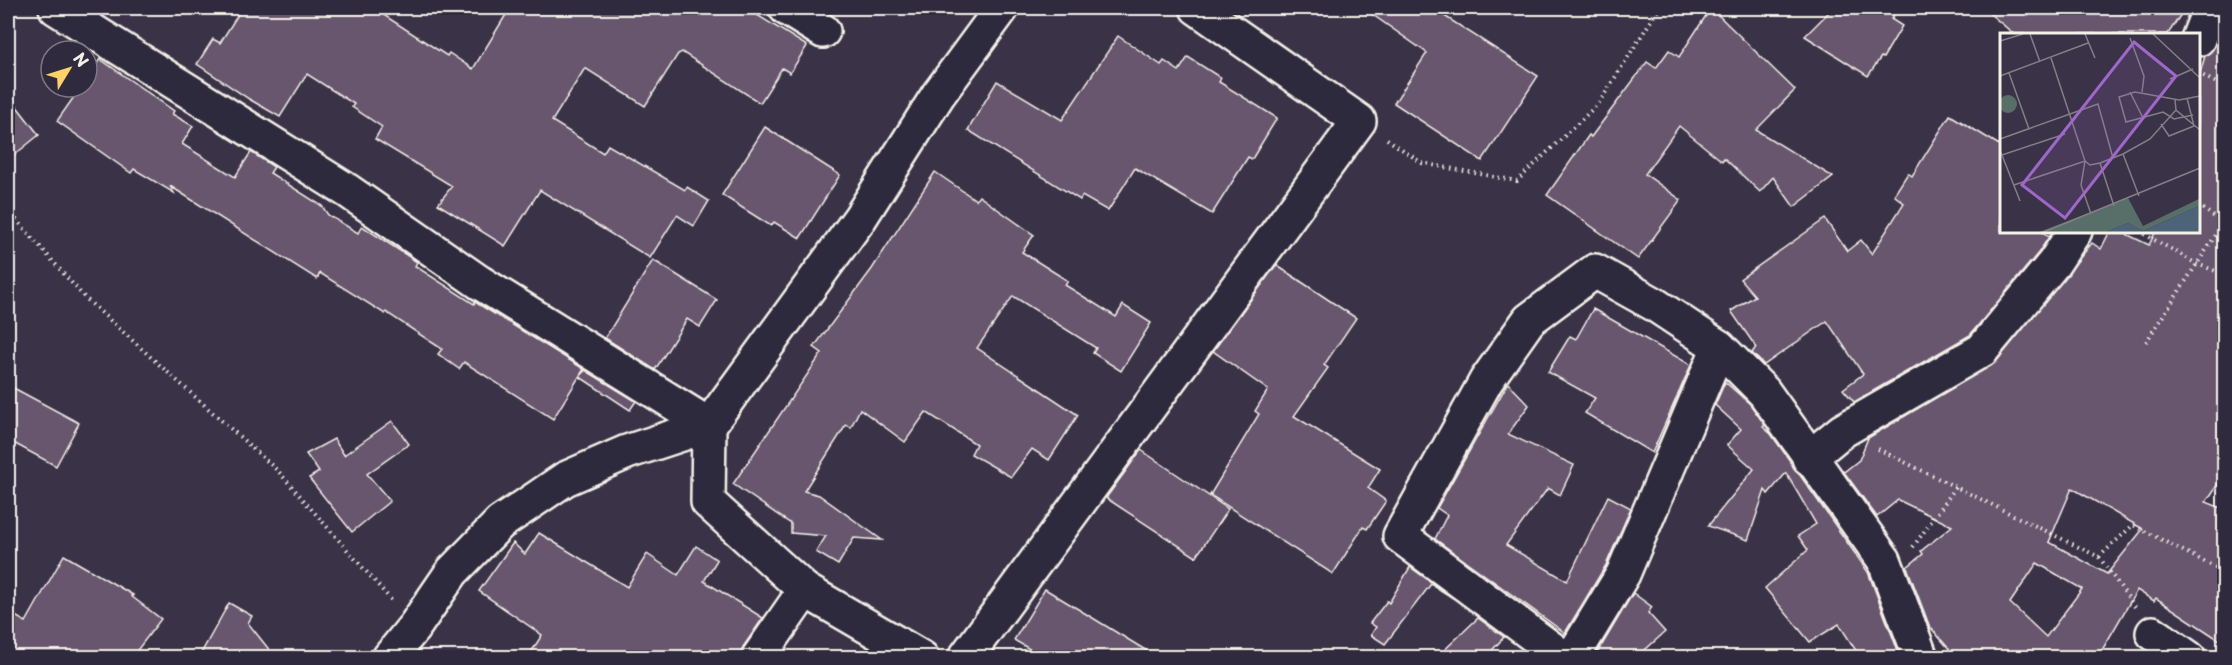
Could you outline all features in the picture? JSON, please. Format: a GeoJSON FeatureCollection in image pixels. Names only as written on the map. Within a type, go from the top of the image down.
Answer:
{"type":"FeatureCollection","features":[{"type":"Feature","properties":{"kind":"street"},"geometry":{"type":"LineString","coordinates":[[56,8],[348,191],[479,282],[709,425]]}},
{"type":"Feature","properties":{"kind":"street"},"geometry":{"type":"LineString","coordinates":[[786,8],[823,31]]}},
{"type":"Feature","properties":{"kind":"street"},"geometry":{"type":"LineString","coordinates":[[922,657],[805,590],[708,502],[709,425],[860,218],[938,95],[1002,8]]}},
{"type":"Feature","properties":{"kind":"street"},"geometry":{"type":"LineString","coordinates":[[965,657],[1359,121],[1197,8]]}},
{"type":"Feature","properties":{"kind":"street"},"geometry":{"type":"LineString","coordinates":[[2199,36],[2210,8]]}},
{"type":"Feature","properties":{"kind":"street"},"geometry":{"type":"LineString","coordinates":[[1809,458],[1842,431],[1982,350],[2054,263],[2074,232]]}},
{"type":"Feature","properties":{"kind":"street"},"geometry":{"type":"LineString","coordinates":[[1564,657],[1400,536],[1486,381],[1529,320],[1595,271],[1654,304],[1719,347],[1764,392],[1884,560],[1921,657]]}},
{"type":"Feature","properties":{"kind":"street"},"geometry":{"type":"LineString","coordinates":[[1572,657],[1623,574],[1719,347]]}},
{"type":"Feature","properties":{"kind":"street"},"geometry":{"type":"LineString","coordinates":[[389,657],[415,626],[452,572],[500,523],[565,479],[627,452],[709,425]]}},
{"type":"Feature","properties":{"kind":"street"},"geometry":{"type":"LineString","coordinates":[[758,657],[805,590]]}},
{"type":"Feature","properties":{"kind":"street"},"geometry":{"type":"LineString","coordinates":[[2153,633],[2189,657]]}},
{"type":"Feature","properties":{"kind":"path"},"geometry":{"type":"LineString","coordinates":[[1359,121],[1422,163],[1517,181],[1599,103],[1659,8]]}},
{"type":"Feature","properties":{"kind":"path"},"geometry":{"type":"LineString","coordinates":[[2199,74],[2224,87]]}},
{"type":"Feature","properties":{"kind":"path"},"geometry":{"type":"LineString","coordinates":[[2146,342],[2224,224],[2199,206]]}},
{"type":"Feature","properties":{"kind":"path"},"geometry":{"type":"LineString","coordinates":[[8,210],[85,298],[279,472],[415,626]]}},
{"type":"Feature","properties":{"kind":"path"},"geometry":{"type":"LineString","coordinates":[[2141,232],[2197,264],[2224,274]]}},
{"type":"Feature","properties":{"kind":"path"},"geometry":{"type":"LineString","coordinates":[[1842,431],[2099,557],[2153,633]]}},
{"type":"Feature","properties":{"kind":"path"},"geometry":{"type":"LineString","coordinates":[[1889,573],[1911,549],[1956,487]]}},
{"type":"Feature","properties":{"kind":"path"},"geometry":{"type":"LineString","coordinates":[[2099,557],[2133,525],[2224,572]]}},
{"type":"Feature","properties":{"kind":"building"},"geometry":{"type":"Polygon","coordinates":[[[242,8],[373,8],[447,56],[449,53],[473,69],[510,8],[746,8],[807,46],[790,73],[782,68],[760,103],[682,52],[678,54],[645,106],[585,68],[552,121],[603,153],[608,145],[685,190],[687,187],[709,201],[694,226],[677,215],[650,258],[540,190],[505,246],[438,204],[452,186],[375,139],[382,127],[352,107],[354,104],[307,74],[280,117],[249,99],[197,64],[213,39],[220,43],[242,8]]]}},
{"type":"Feature","properties":{"kind":"building"},"geometry":{"type":"Polygon","coordinates":[[[1363,8],[1432,8],[1538,76],[1482,161],[1394,103],[1427,53],[1363,8]]]}},
{"type":"Feature","properties":{"kind":"building"},"geometry":{"type":"Polygon","coordinates":[[[1711,8],[1795,90],[1756,130],[1833,177],[1794,207],[1773,177],[1760,192],[1724,158],[1722,161],[1679,126],[1645,174],[1681,200],[1638,259],[1547,195],[1589,135],[1591,137],[1647,62],[1656,68],[1669,50],[1679,57],[1711,8]]]}},
{"type":"Feature","properties":{"kind":"building"},"geometry":{"type":"Polygon","coordinates":[[[1833,8],[1899,8],[1891,19],[1902,26],[1883,58],[1881,57],[1868,76],[1805,36],[1833,8]]]}},
{"type":"Feature","properties":{"kind":"building"},"geometry":{"type":"Polygon","coordinates":[[[1983,8],[2185,8],[2169,33],[2013,33],[1983,8]]]}},
{"type":"Feature","properties":{"kind":"building"},"geometry":{"type":"Polygon","coordinates":[[[2224,22],[2224,475],[2206,502],[2224,509],[2224,643],[2156,598],[2154,601],[2137,590],[2098,657],[1956,657],[1931,630],[1907,567],[1923,554],[1921,551],[1952,526],[1898,500],[1877,517],[1844,472],[1859,460],[1868,438],[1996,362],[2092,243],[2101,249],[2110,232],[2122,232],[2149,245],[2156,232],[2199,232],[2199,77],[2205,56],[2215,46],[2224,22]],[[2072,488],[2049,542],[2107,574],[2143,529],[2072,488]],[[2037,563],[2010,603],[2046,637],[2082,589],[2037,563]]]}},
{"type":"Feature","properties":{"kind":"building"},"geometry":{"type":"Polygon","coordinates":[[[1118,36],[1161,65],[1164,61],[1179,71],[1188,57],[1221,78],[1219,82],[1277,118],[1252,159],[1248,157],[1212,214],[1135,168],[1108,211],[1082,196],[1080,200],[968,130],[997,81],[1062,120],[1118,36]]]}},
{"type":"Feature","properties":{"kind":"building"},"geometry":{"type":"Polygon","coordinates":[[[99,60],[174,111],[172,114],[193,126],[182,144],[235,177],[251,152],[274,167],[270,173],[322,206],[328,215],[358,233],[362,226],[417,262],[415,266],[584,369],[553,419],[464,362],[459,369],[438,354],[442,349],[320,273],[317,279],[170,186],[174,193],[134,169],[131,173],[57,121],[73,99],[99,99],[99,60]]]}},
{"type":"Feature","properties":{"kind":"building"},"geometry":{"type":"Polygon","coordinates":[[[8,95],[39,135],[8,160],[8,95]]]}},
{"type":"Feature","properties":{"kind":"building"},"geometry":{"type":"Polygon","coordinates":[[[1950,115],[2000,145],[2000,232],[2042,232],[2049,237],[1970,335],[1854,402],[1843,389],[1863,374],[1827,321],[1764,365],[1752,353],[1756,347],[1731,311],[1755,296],[1740,279],[1825,219],[1847,251],[1861,240],[1872,254],[1904,203],[1894,195],[1908,173],[1912,176],[1950,115]]]}},
{"type":"Feature","properties":{"kind":"building"},"geometry":{"type":"Polygon","coordinates":[[[765,127],[840,175],[800,238],[774,222],[771,226],[722,195],[765,127]]]}},
{"type":"Feature","properties":{"kind":"building"},"geometry":{"type":"Polygon","coordinates":[[[935,172],[976,200],[979,196],[1034,235],[1022,252],[1068,281],[1065,285],[1116,317],[1123,305],[1151,323],[1121,371],[1093,353],[1096,348],[1013,296],[977,348],[1078,415],[1049,460],[1032,449],[1011,477],[971,454],[976,444],[926,412],[905,442],[860,409],[851,427],[846,425],[804,491],[819,495],[882,540],[854,538],[838,565],[816,552],[826,536],[791,533],[791,524],[733,484],[822,353],[814,347],[872,269],[935,172]]]}},
{"type":"Feature","properties":{"kind":"building"},"geometry":{"type":"Polygon","coordinates":[[[653,260],[717,300],[700,327],[687,319],[655,370],[605,338],[653,260]]]}},
{"type":"Feature","properties":{"kind":"building"},"geometry":{"type":"Polygon","coordinates":[[[1276,265],[1356,318],[1324,365],[1328,368],[1294,416],[1380,469],[1368,488],[1386,501],[1367,529],[1363,527],[1333,574],[1210,495],[1259,414],[1255,411],[1268,390],[1213,351],[1276,265]]]}},
{"type":"Feature","properties":{"kind":"building"},"geometry":{"type":"Polygon","coordinates":[[[1593,309],[1691,365],[1652,453],[1585,413],[1595,398],[1548,372],[1570,336],[1576,339],[1593,309]]]}},
{"type":"Feature","properties":{"kind":"building"},"geometry":{"type":"Polygon","coordinates":[[[585,370],[636,401],[630,410],[580,377],[585,370]]]}},
{"type":"Feature","properties":{"kind":"building"},"geometry":{"type":"Polygon","coordinates":[[[1725,382],[1750,404],[1765,425],[1763,427],[1771,434],[1868,572],[1898,651],[1887,657],[1860,657],[1839,624],[1810,642],[1765,588],[1808,550],[1798,536],[1816,524],[1786,473],[1768,494],[1765,490],[1748,540],[1708,526],[1754,469],[1727,445],[1741,429],[1715,405],[1725,382]]]}},
{"type":"Feature","properties":{"kind":"building"},"geometry":{"type":"Polygon","coordinates":[[[1508,383],[1529,405],[1508,434],[1574,465],[1560,495],[1548,488],[1506,545],[1567,581],[1608,496],[1631,508],[1606,565],[1565,633],[1435,539],[1447,515],[1437,508],[1508,383]]]}},
{"type":"Feature","properties":{"kind":"building"},"geometry":{"type":"Polygon","coordinates":[[[8,385],[79,423],[56,466],[8,440],[8,385]]]}},
{"type":"Feature","properties":{"kind":"building"},"geometry":{"type":"Polygon","coordinates":[[[392,421],[409,444],[367,474],[390,501],[352,532],[309,478],[319,472],[306,454],[334,439],[344,455],[392,421]]]}},
{"type":"Feature","properties":{"kind":"building"},"geometry":{"type":"Polygon","coordinates":[[[1141,450],[1228,509],[1196,557],[1106,498],[1141,450]]]}},
{"type":"Feature","properties":{"kind":"building"},"geometry":{"type":"Polygon","coordinates":[[[539,533],[627,587],[647,554],[678,575],[696,546],[717,560],[704,581],[763,618],[743,647],[739,657],[528,657],[542,635],[479,591],[513,543],[525,554],[539,533]]]}},
{"type":"Feature","properties":{"kind":"building"},"geometry":{"type":"Polygon","coordinates":[[[64,555],[133,595],[131,596],[161,619],[132,657],[22,657],[8,649],[8,612],[26,622],[64,555]]]}},
{"type":"Feature","properties":{"kind":"building"},"geometry":{"type":"Polygon","coordinates":[[[1410,567],[1453,598],[1431,584],[1385,644],[1371,635],[1376,627],[1370,623],[1387,601],[1389,603],[1410,567]]]}},
{"type":"Feature","properties":{"kind":"building"},"geometry":{"type":"Polygon","coordinates":[[[1045,589],[1157,657],[1043,657],[1014,640],[1045,589]]]}},
{"type":"Feature","properties":{"kind":"building"},"geometry":{"type":"Polygon","coordinates":[[[1633,593],[1652,607],[1648,613],[1665,632],[1637,657],[1600,657],[1596,655],[1633,593]]]}},
{"type":"Feature","properties":{"kind":"building"},"geometry":{"type":"Polygon","coordinates":[[[229,603],[252,616],[248,623],[275,657],[199,657],[229,603]]]}},
{"type":"Feature","properties":{"kind":"building"},"geometry":{"type":"Polygon","coordinates":[[[1478,618],[1504,637],[1486,657],[1437,657],[1478,618]]]}}]}
